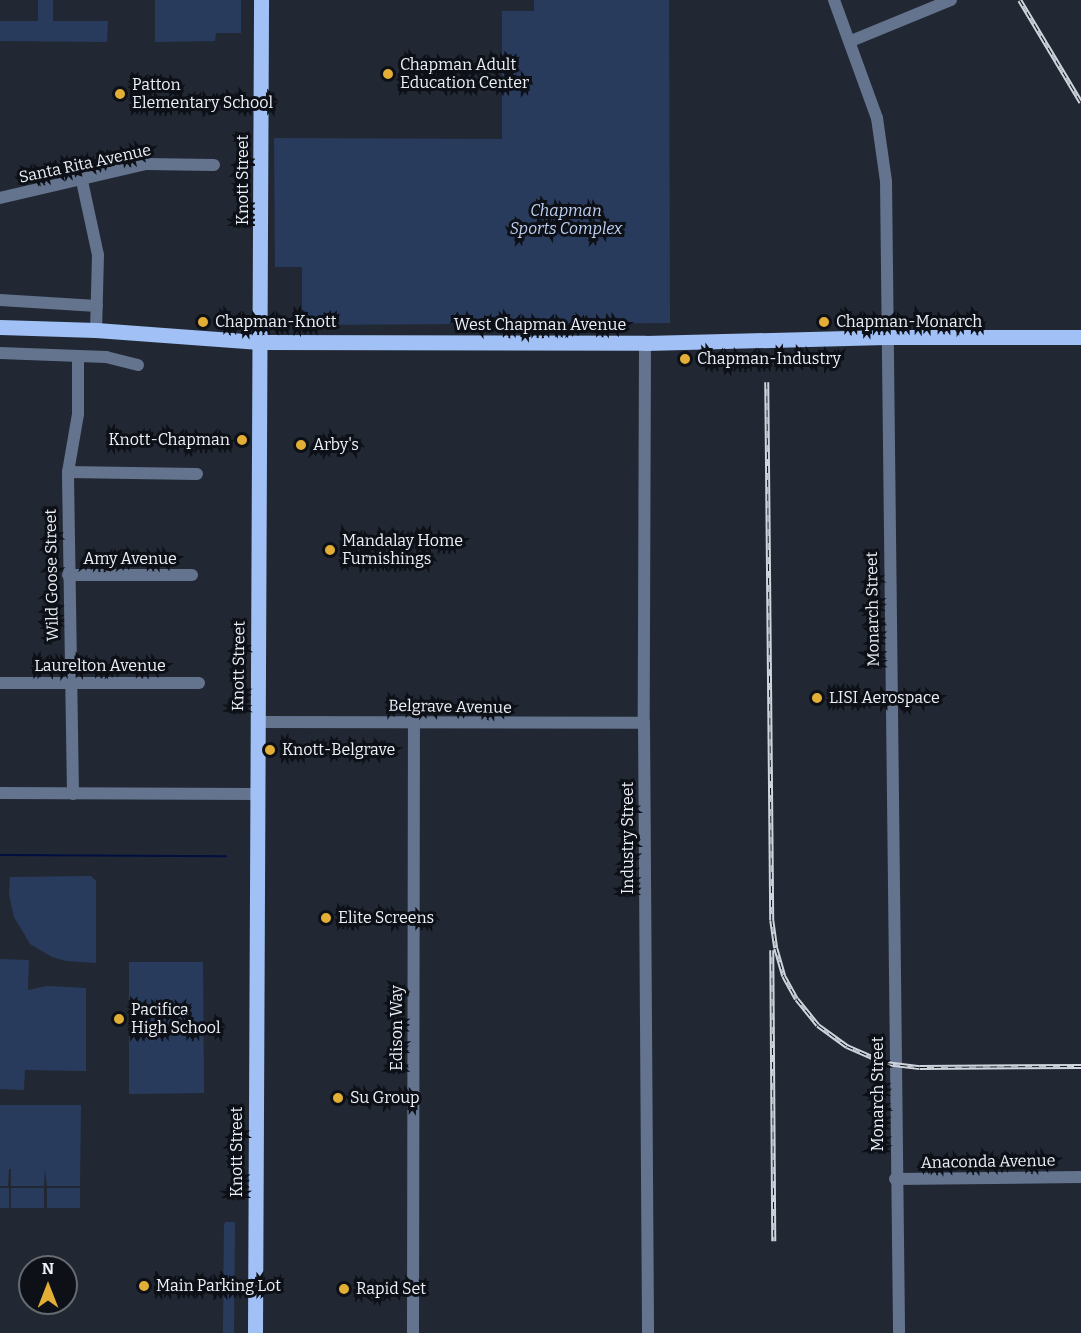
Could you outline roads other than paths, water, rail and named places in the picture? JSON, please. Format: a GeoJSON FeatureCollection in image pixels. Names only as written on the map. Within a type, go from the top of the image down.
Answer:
{"type":"FeatureCollection","features":[{"type":"Feature","properties":{"kind":"main road","name":"Knott Street"},"geometry":{"type":"LineString","coordinates":[[255,1333],[261,0]]}},
{"type":"Feature","properties":{"kind":"main road","name":"West Chapman Avenue"},"geometry":{"type":"LineString","coordinates":[[0,327],[96,330],[260,342],[645,343],[886,337],[1081,337]]}},
{"type":"Feature","properties":{"kind":"street","name":"Monarch Street"},"geometry":{"type":"LineString","coordinates":[[834,0],[851,41],[877,118],[886,181],[895,1179],[899,1333]]}},
{"type":"Feature","properties":{"kind":"street"},"geometry":{"type":"LineString","coordinates":[[851,41],[951,0]]}},
{"type":"Feature","properties":{"kind":"street","name":"Santa Rita Avenue"},"geometry":{"type":"LineString","coordinates":[[0,198],[82,181],[146,164],[214,165]]}},
{"type":"Feature","properties":{"kind":"street"},"geometry":{"type":"LineString","coordinates":[[82,181],[98,255],[96,330]]}},
{"type":"Feature","properties":{"kind":"street"},"geometry":{"type":"LineString","coordinates":[[0,300],[97,306]]}},
{"type":"Feature","properties":{"kind":"street","name":"Industry Street"},"geometry":{"type":"LineString","coordinates":[[645,343],[644,723],[648,1333]]}},
{"type":"Feature","properties":{"kind":"street"},"geometry":{"type":"LineString","coordinates":[[0,353],[106,357],[138,365]]}},
{"type":"Feature","properties":{"kind":"street","name":"Wild Goose Street"},"geometry":{"type":"LineString","coordinates":[[73,794],[68,472],[78,414],[78,356]]}},
{"type":"Feature","properties":{"kind":"street"},"geometry":{"type":"LineString","coordinates":[[68,472],[197,474]]}},
{"type":"Feature","properties":{"kind":"street","name":"Amy Avenue"},"geometry":{"type":"LineString","coordinates":[[68,575],[192,575]]}},
{"type":"Feature","properties":{"kind":"street","name":"Laurelton Avenue"},"geometry":{"type":"LineString","coordinates":[[0,683],[199,683]]}},
{"type":"Feature","properties":{"kind":"street","name":"Belgrave Avenue"},"geometry":{"type":"LineString","coordinates":[[257,722],[644,723]]}},
{"type":"Feature","properties":{"kind":"street","name":"Edison Way"},"geometry":{"type":"LineString","coordinates":[[413,1333],[414,722]]}},
{"type":"Feature","properties":{"kind":"street"},"geometry":{"type":"LineString","coordinates":[[0,793],[257,794]]}},
{"type":"Feature","properties":{"kind":"street","name":"Anaconda Avenue"},"geometry":{"type":"LineString","coordinates":[[895,1179],[1081,1178]]}},
{"type":"Feature","properties":{"kind":"waterway"},"geometry":{"type":"LineString","coordinates":[[0,855],[226,856]]}},
{"type":"Feature","properties":{"kind":"railway"},"geometry":{"type":"LineString","coordinates":[[1020,0],[1081,102]]}},
{"type":"Feature","properties":{"kind":"railway"},"geometry":{"type":"LineString","coordinates":[[767,382],[772,920],[776,948],[784,976],[797,999],[818,1025],[847,1046],[886,1063],[920,1067],[1081,1066]]}},
{"type":"Feature","properties":{"kind":"railway"},"geometry":{"type":"LineString","coordinates":[[772,950],[774,1241]]}},
{"type":"Feature","properties":{"kind":"place","name":"Chapman Adult Education Center"},"geometry":{"type":"Point","coordinates":[388,74]}},
{"type":"Feature","properties":{"kind":"place","name":"Patton Elementary School"},"geometry":{"type":"Point","coordinates":[120,94]}},
{"type":"Feature","properties":{"kind":"place","name":"Chapman-Knott"},"geometry":{"type":"Point","coordinates":[203,322]}},
{"type":"Feature","properties":{"kind":"place","name":"Chapman-Monarch"},"geometry":{"type":"Point","coordinates":[824,322]}},
{"type":"Feature","properties":{"kind":"place","name":"Chapman-Industry"},"geometry":{"type":"Point","coordinates":[685,359]}},
{"type":"Feature","properties":{"kind":"place","name":"Knott-Chapman"},"geometry":{"type":"Point","coordinates":[242,440]}},
{"type":"Feature","properties":{"kind":"place","name":"Arby's"},"geometry":{"type":"Point","coordinates":[301,445]}},
{"type":"Feature","properties":{"kind":"place","name":"Mandalay Home Furnishings"},"geometry":{"type":"Point","coordinates":[330,550]}},
{"type":"Feature","properties":{"kind":"place","name":"LISI Aerospace"},"geometry":{"type":"Point","coordinates":[817,698]}},
{"type":"Feature","properties":{"kind":"place","name":"Knott-Belgrave"},"geometry":{"type":"Point","coordinates":[270,750]}},
{"type":"Feature","properties":{"kind":"place","name":"Elite Screens"},"geometry":{"type":"Point","coordinates":[326,918]}},
{"type":"Feature","properties":{"kind":"place","name":"Pacifica High School"},"geometry":{"type":"Point","coordinates":[119,1019]}},
{"type":"Feature","properties":{"kind":"place","name":"Su Group"},"geometry":{"type":"Point","coordinates":[338,1098]}},
{"type":"Feature","properties":{"kind":"place","name":"Main Parking Lot"},"geometry":{"type":"Point","coordinates":[144,1286]}},
{"type":"Feature","properties":{"kind":"place","name":"Rapid Set"},"geometry":{"type":"Point","coordinates":[344,1289]}},
{"type":"Feature","properties":{"kind":"park label","name":"Chapman Sports Complex"},"geometry":{"type":"Point","coordinates":[566,220]}}]}
